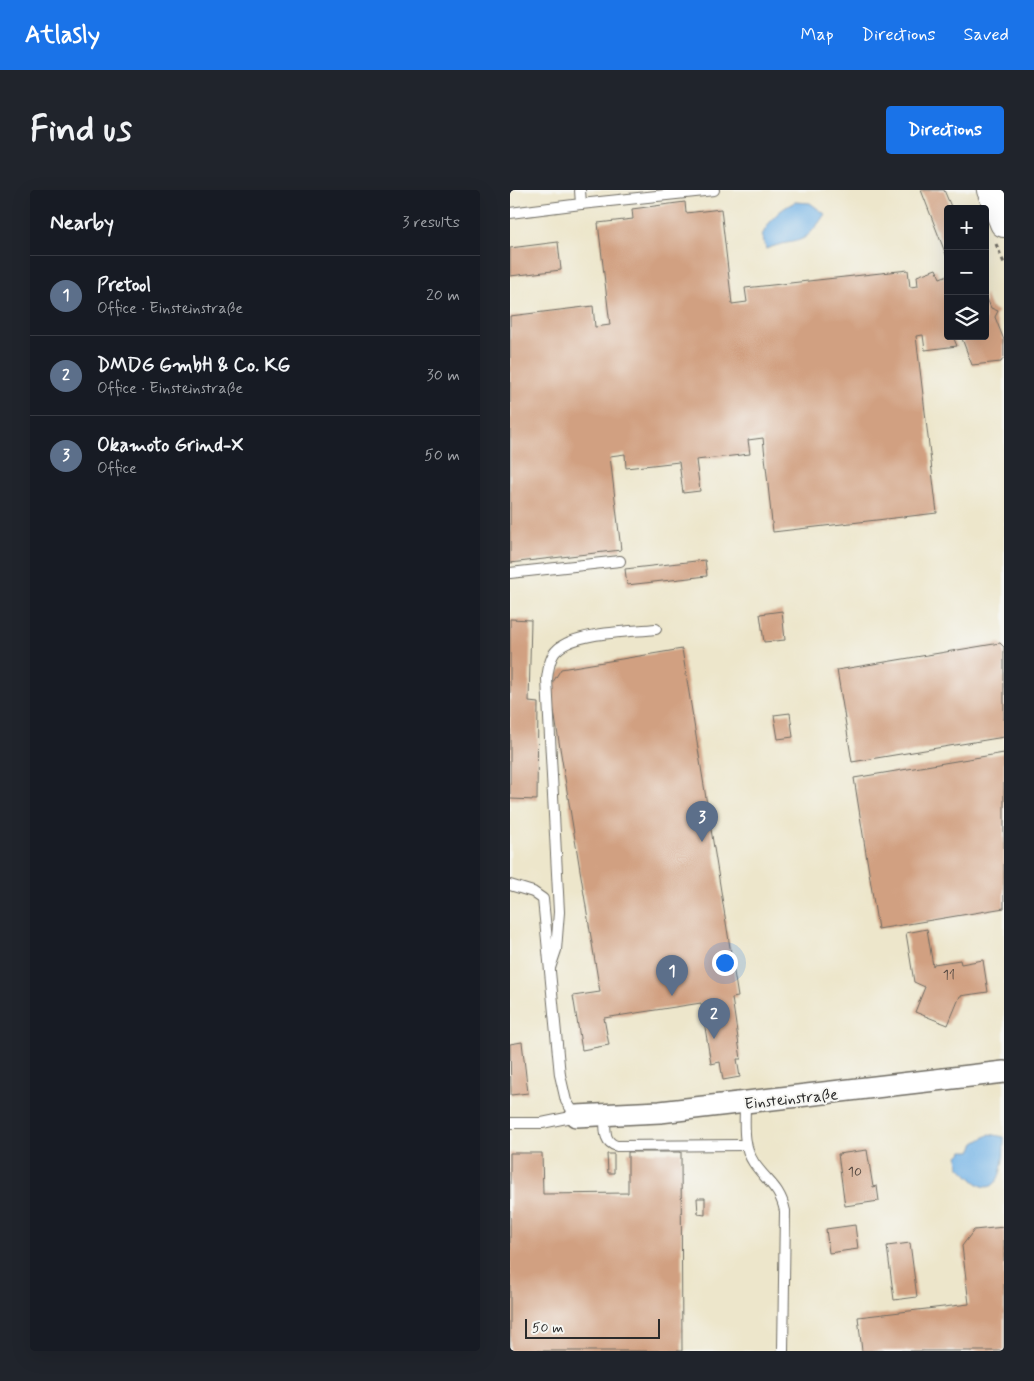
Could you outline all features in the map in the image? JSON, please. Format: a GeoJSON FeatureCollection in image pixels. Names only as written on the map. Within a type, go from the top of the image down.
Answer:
{"type":"FeatureCollection","features":[{"type":"Feature","properties":{"kind":"street"},"geometry":{"type":"LineString","coordinates":[[991,190],[1004,223]]}},
{"type":"Feature","properties":{"kind":"street","name":"Einsteinstraße"},"geometry":{"type":"LineString","coordinates":[[576,1116],[660,1112],[1004,1072]]}},
{"type":"Feature","properties":{"kind":"lane"},"geometry":{"type":"LineString","coordinates":[[580,190],[581,204]]}},
{"type":"Feature","properties":{"kind":"lane"},"geometry":{"type":"LineString","coordinates":[[510,212],[714,190]]}},
{"type":"Feature","properties":{"kind":"lane"},"geometry":{"type":"LineString","coordinates":[[510,574],[620,561]]}},
{"type":"Feature","properties":{"kind":"lane"},"geometry":{"type":"LineString","coordinates":[[550,968],[556,950],[559,912],[547,679],[549,667],[555,651],[571,640],[656,629]]}},
{"type":"Feature","properties":{"kind":"lane"},"geometry":{"type":"LineString","coordinates":[[510,885],[533,892],[543,899],[560,1075],[566,1100],[576,1116],[542,1122],[510,1123]]}},
{"type":"Feature","properties":{"kind":"lane"},"geometry":{"type":"LineString","coordinates":[[745,1103],[746,1145],[754,1162],[782,1197],[785,1212],[783,1351]]}},
{"type":"Feature","properties":{"kind":"lane"},"geometry":{"type":"LineString","coordinates":[[605,1115],[606,1138],[611,1144],[617,1146],[746,1145]]}},
{"type":"Feature","properties":{"kind":"water"},"geometry":{"type":"Polygon","coordinates":[[[795,202],[810,203],[825,214],[805,237],[766,249],[762,235],[779,212],[795,202]]]}},
{"type":"Feature","properties":{"kind":"water"},"geometry":{"type":"Polygon","coordinates":[[[990,1134],[1004,1137],[1004,1143],[1001,1170],[994,1184],[988,1187],[977,1183],[959,1166],[958,1156],[963,1151],[971,1151],[975,1143],[990,1134]]]}},
{"type":"Feature","properties":{"kind":"building"},"geometry":{"type":"Polygon","coordinates":[[[921,190],[944,190],[950,205],[944,205],[944,250],[921,190]]]}},
{"type":"Feature","properties":{"kind":"building"},"geometry":{"type":"Polygon","coordinates":[[[685,202],[686,213],[721,209],[732,304],[747,302],[745,288],[908,270],[910,287],[918,286],[917,276],[936,269],[940,278],[944,276],[944,340],[954,340],[957,346],[925,350],[923,335],[916,336],[937,513],[773,532],[763,438],[748,440],[750,454],[696,460],[700,491],[683,493],[679,462],[626,468],[625,454],[610,456],[621,550],[510,563],[510,316],[593,306],[595,327],[610,325],[598,223],[633,219],[632,209],[685,202]]]}},
{"type":"Feature","properties":{"kind":"building"},"geometry":{"type":"Polygon","coordinates":[[[558,242],[561,270],[510,276],[510,248],[558,242]]]}},
{"type":"Feature","properties":{"kind":"building"},"geometry":{"type":"Polygon","coordinates":[[[989,303],[991,308],[998,311],[995,317],[1004,340],[1004,357],[1001,362],[972,365],[963,340],[989,340],[989,303]]]}},
{"type":"Feature","properties":{"kind":"building"},"geometry":{"type":"Polygon","coordinates":[[[705,560],[707,576],[627,585],[625,569],[705,560]]]}},
{"type":"Feature","properties":{"kind":"building"},"geometry":{"type":"Polygon","coordinates":[[[782,611],[785,640],[764,642],[760,614],[782,611]]]}},
{"type":"Feature","properties":{"kind":"building"},"geometry":{"type":"Polygon","coordinates":[[[510,619],[531,620],[529,702],[538,703],[537,800],[510,799],[510,619]]]}},
{"type":"Feature","properties":{"kind":"building"},"geometry":{"type":"Polygon","coordinates":[[[1000,643],[1004,647],[1004,737],[852,762],[837,670],[1000,643]]]}},
{"type":"Feature","properties":{"kind":"building"},"geometry":{"type":"Polygon","coordinates":[[[682,649],[738,997],[732,998],[741,1059],[737,1059],[740,1077],[723,1080],[720,1062],[711,1064],[701,1003],[604,1018],[609,1045],[582,1050],[573,996],[600,992],[550,687],[561,669],[682,649]]]}},
{"type":"Feature","properties":{"kind":"building"},"geometry":{"type":"Polygon","coordinates":[[[790,713],[793,737],[778,739],[774,715],[790,713]]]}},
{"type":"Feature","properties":{"kind":"building"},"geometry":{"type":"Polygon","coordinates":[[[1004,753],[1004,908],[878,929],[854,778],[1004,753]]]}},
{"type":"Feature","properties":{"kind":"building"},"geometry":{"type":"Polygon","coordinates":[[[927,929],[933,966],[934,964],[960,960],[961,964],[983,960],[988,992],[960,996],[948,1025],[915,1012],[925,987],[914,982],[906,933],[927,929]]]}},
{"type":"Feature","properties":{"kind":"building"},"geometry":{"type":"Polygon","coordinates":[[[522,1042],[528,1093],[511,1095],[510,1044],[522,1042]]]}},
{"type":"Feature","properties":{"kind":"building"},"geometry":{"type":"Polygon","coordinates":[[[867,1150],[873,1187],[877,1186],[879,1201],[845,1206],[838,1154],[867,1150]]]}},
{"type":"Feature","properties":{"kind":"building"},"geometry":{"type":"Polygon","coordinates":[[[628,1152],[681,1152],[682,1351],[510,1351],[510,1153],[542,1153],[543,1194],[628,1193],[628,1152]]]}},
{"type":"Feature","properties":{"kind":"building"},"geometry":{"type":"Polygon","coordinates":[[[607,1154],[614,1154],[614,1173],[608,1173],[607,1154]]]}},
{"type":"Feature","properties":{"kind":"building"},"geometry":{"type":"Polygon","coordinates":[[[697,1198],[705,1198],[705,1215],[698,1214],[697,1198]]]}},
{"type":"Feature","properties":{"kind":"building"},"geometry":{"type":"Polygon","coordinates":[[[855,1225],[858,1249],[829,1253],[826,1229],[855,1225]]]}},
{"type":"Feature","properties":{"kind":"building"},"geometry":{"type":"Polygon","coordinates":[[[1004,1227],[1004,1351],[862,1351],[858,1317],[969,1304],[962,1246],[974,1230],[1004,1227]]]}},
{"type":"Feature","properties":{"kind":"building"},"geometry":{"type":"Polygon","coordinates":[[[910,1243],[917,1297],[894,1300],[887,1246],[910,1243]]]}},
{"type":"Feature","properties":{"kind":"place","name":"Okamoto Grind-X"},"geometry":{"type":"Point","coordinates":[702,842]}},
{"type":"Feature","properties":{"kind":"place","name":"Pretool"},"geometry":{"type":"Point","coordinates":[672,996]}},
{"type":"Feature","properties":{"kind":"place","name":"DMDG GmbH & Co. KG"},"geometry":{"type":"Point","coordinates":[714,1039]}}]}
